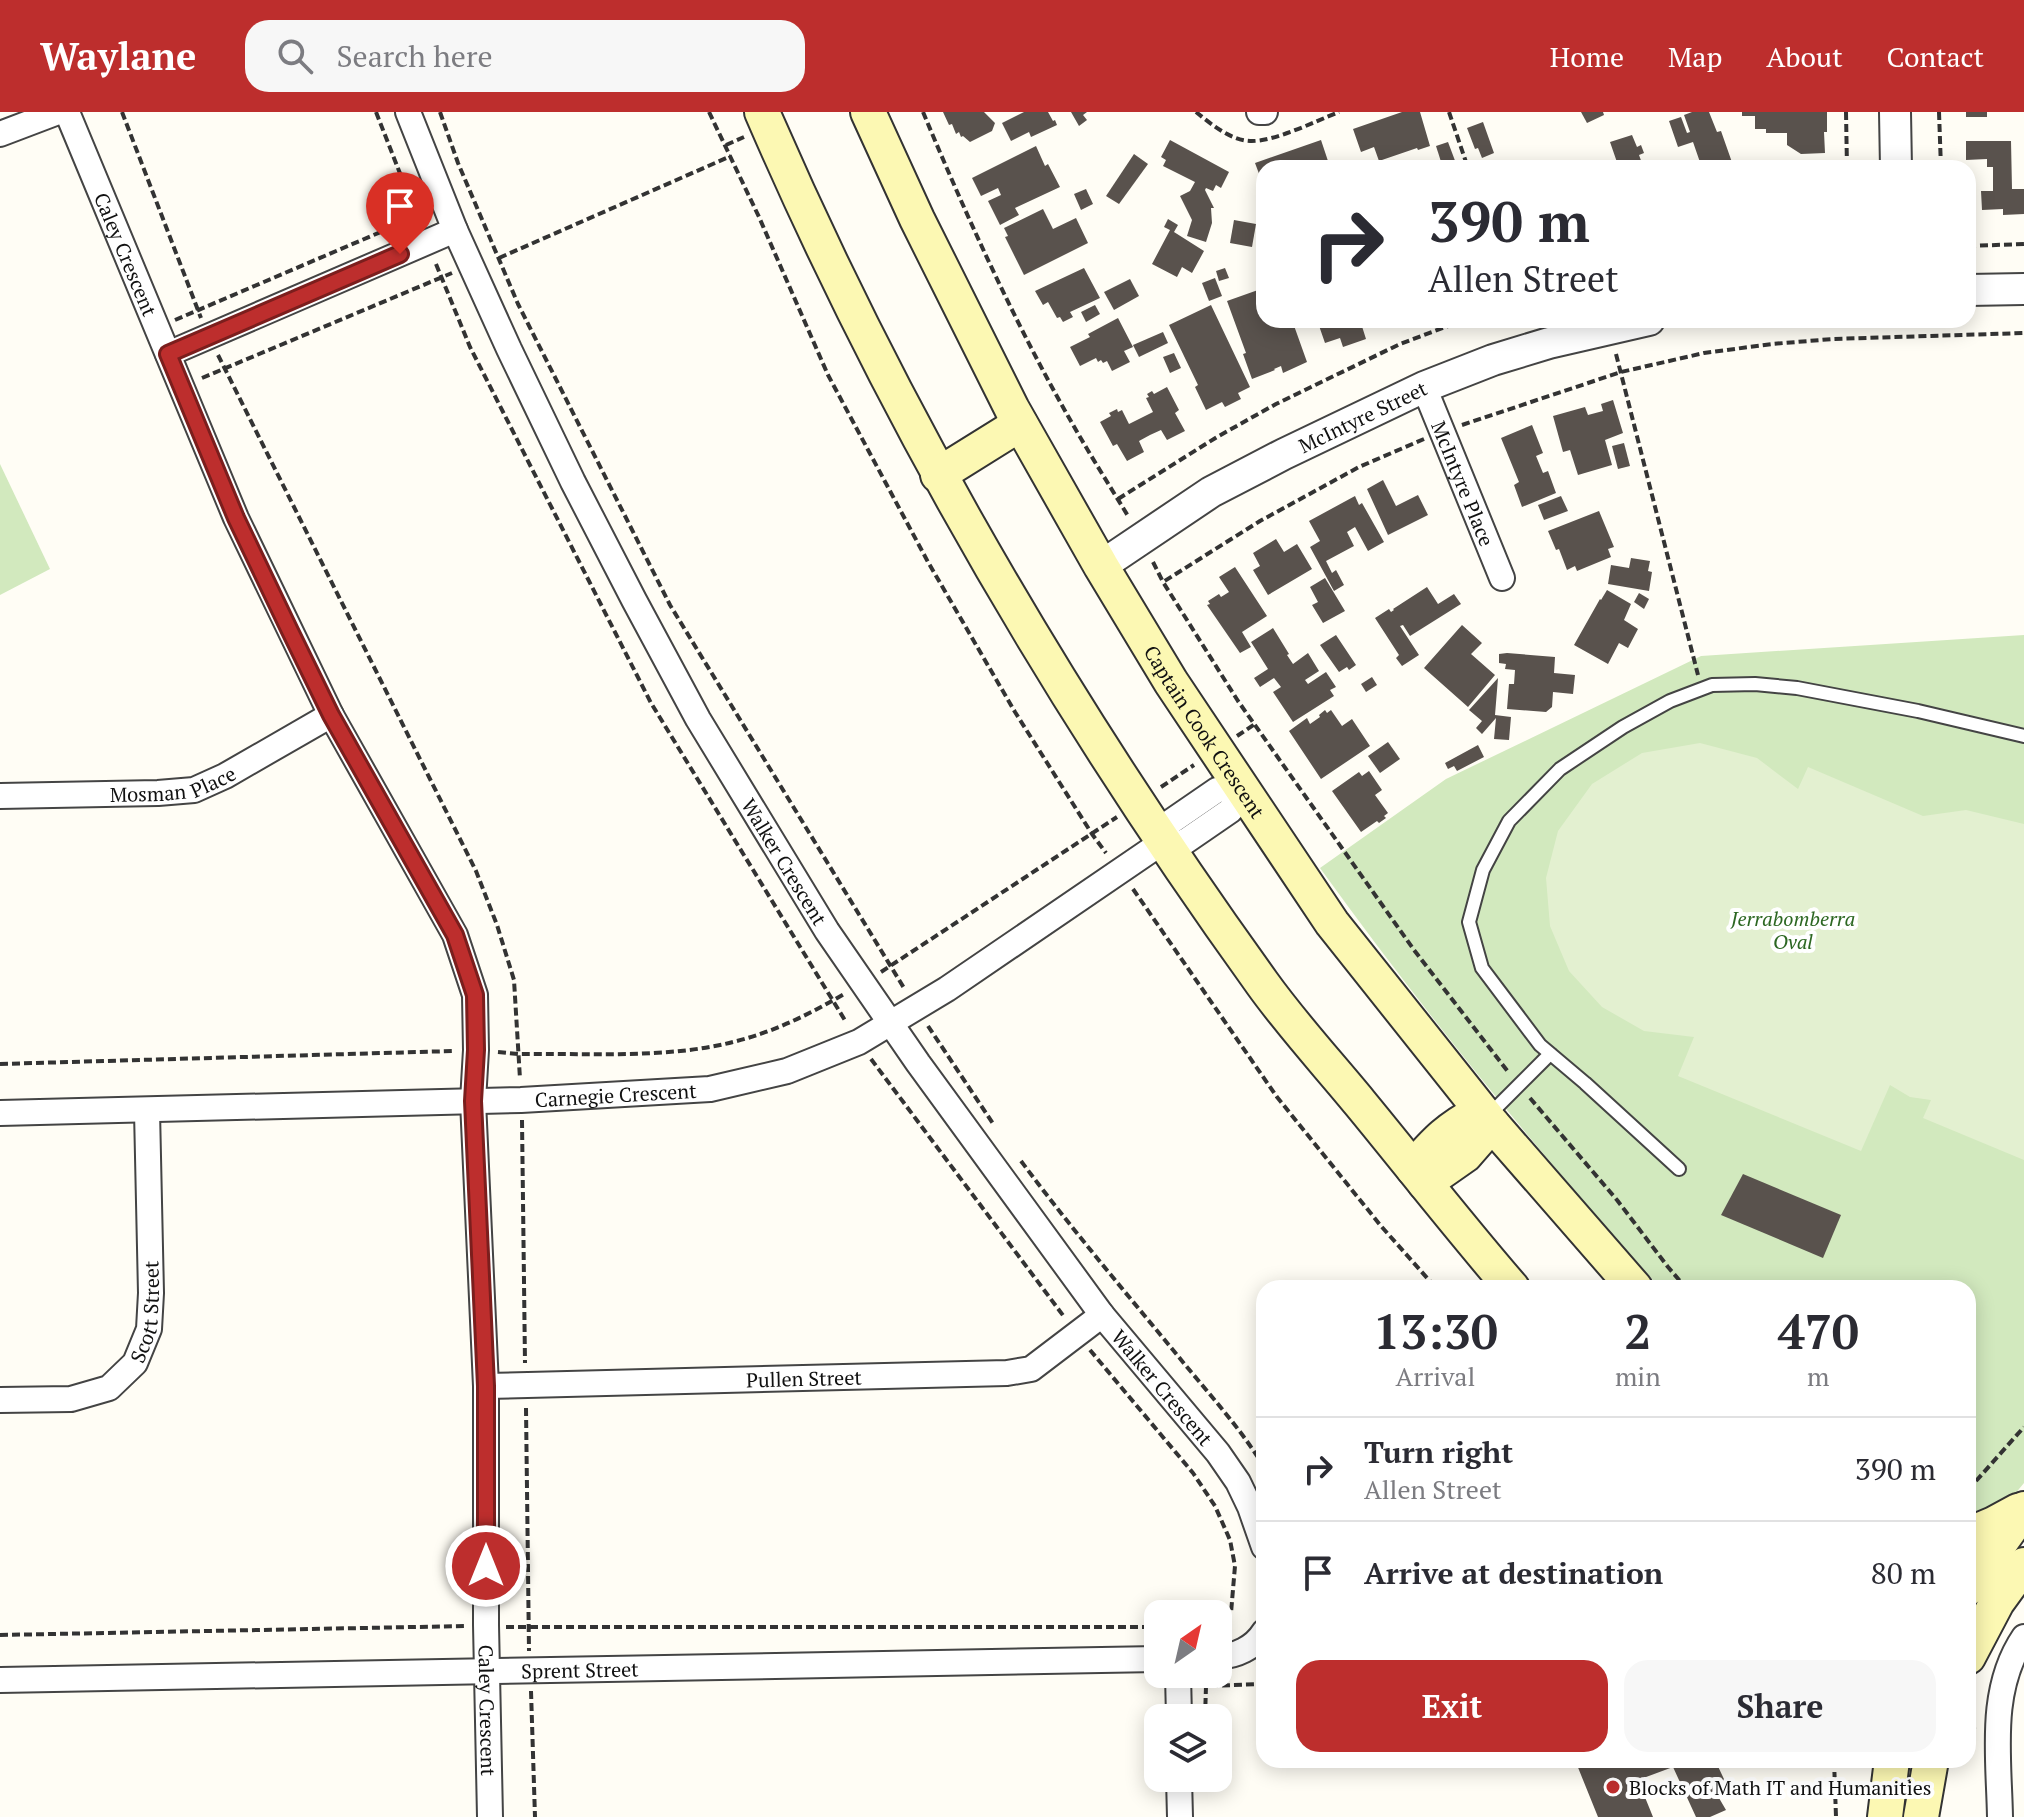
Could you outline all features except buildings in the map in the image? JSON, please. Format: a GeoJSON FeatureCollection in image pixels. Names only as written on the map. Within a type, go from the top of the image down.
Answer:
{"type":"FeatureCollection","features":[{"type":"Feature","properties":{"kind":"main road"},"geometry":{"type":"LineString","coordinates":[[762,112],[834,270],[932,463],[1082,717],[1264,986],[1505,1280]]}},
{"type":"Feature","properties":{"kind":"main road","name":"Captain Cook Crescent"},"geometry":{"type":"LineString","coordinates":[[868,112],[917,219],[1016,416],[1171,682],[1332,923],[1486,1118],[1628,1280]]}},
{"type":"Feature","properties":{"kind":"main road"},"geometry":{"type":"LineString","coordinates":[[932,463],[1016,416]]}},
{"type":"Feature","properties":{"kind":"main road"},"geometry":{"type":"LineString","coordinates":[[1419,1176],[1442,1135],[1458,1123],[1486,1118]]}},
{"type":"Feature","properties":{"kind":"main road"},"geometry":{"type":"LineString","coordinates":[[1976,1532],[2024,1508]]}},
{"type":"Feature","properties":{"kind":"main road"},"geometry":{"type":"LineString","coordinates":[[1976,1577],[2024,1508]]}},
{"type":"Feature","properties":{"kind":"main road"},"geometry":{"type":"LineString","coordinates":[[1976,1602],[1987,1596],[2024,1547]]}},
{"type":"Feature","properties":{"kind":"main road"},"geometry":{"type":"LineString","coordinates":[[1976,1642],[1997,1602],[2024,1565]]}},
{"type":"Feature","properties":{"kind":"main road"},"geometry":{"type":"LineString","coordinates":[[1868,1768],[1873,1817]]}},
{"type":"Feature","properties":{"kind":"main road"},"geometry":{"type":"LineString","coordinates":[[1885,1817],[1891,1768]]}},
{"type":"Feature","properties":{"kind":"main road"},"geometry":{"type":"LineString","coordinates":[[1921,1817],[1930,1768]]}},
{"type":"Feature","properties":{"kind":"street"},"geometry":{"type":"LineString","coordinates":[[0,134],[58,112]]}},
{"type":"Feature","properties":{"kind":"street","name":"Caley Crescent"},"geometry":{"type":"LineString","coordinates":[[67,112],[236,518],[331,715],[455,935],[475,995],[473,1101],[486,1386],[490,1817]]}},
{"type":"Feature","properties":{"kind":"street","name":"Walker Crescent"},"geometry":{"type":"LineString","coordinates":[[408,112],[470,265],[573,482],[698,719],[827,931],[927,1076],[1102,1315],[1218,1453],[1238,1482],[1256,1524]]}},
{"type":"Feature","properties":{"kind":"street"},"geometry":{"type":"LineString","coordinates":[[1895,112],[1896,160]]}},
{"type":"Feature","properties":{"kind":"street"},"geometry":{"type":"LineString","coordinates":[[168,354],[455,230]]}},
{"type":"Feature","properties":{"kind":"street"},"geometry":{"type":"LineString","coordinates":[[1976,290],[2024,289]]}},
{"type":"Feature","properties":{"kind":"street","name":"McIntyre Street"},"geometry":{"type":"LineString","coordinates":[[1101,566],[1211,492],[1424,387],[1493,360],[1614,328]]}},
{"type":"Feature","properties":{"kind":"street","name":"McIntyre Place"},"geometry":{"type":"LineString","coordinates":[[1424,387],[1502,578]]}},
{"type":"Feature","properties":{"kind":"street","name":"Mosman Place"},"geometry":{"type":"LineString","coordinates":[[0,796],[194,790],[225,776],[331,715]]}},
{"type":"Feature","properties":{"kind":"street","name":"Carnegie Crescent"},"geometry":{"type":"LineString","coordinates":[[0,1113],[521,1100],[710,1089],[787,1071],[859,1042],[947,989],[1164,841],[1169,823],[1217,790],[1240,787]]}},
{"type":"Feature","properties":{"kind":"street","name":"Scott Street"},"geometry":{"type":"LineString","coordinates":[[0,1400],[71,1399],[109,1388],[135,1363],[149,1329],[151,1293],[147,1111]]}},
{"type":"Feature","properties":{"kind":"street","name":"Pullen Street"},"geometry":{"type":"LineString","coordinates":[[486,1386],[1007,1373],[1031,1369],[1102,1315]]}},
{"type":"Feature","properties":{"kind":"street"},"geometry":{"type":"LineString","coordinates":[[2000,1817],[1999,1711],[2003,1683],[2013,1655],[2024,1637]]}},
{"type":"Feature","properties":{"kind":"street"},"geometry":{"type":"LineString","coordinates":[[1232,1655],[1256,1642]]}},
{"type":"Feature","properties":{"kind":"street","name":"Sprent Street"},"geometry":{"type":"LineString","coordinates":[[0,1680],[1144,1659]]}},
{"type":"Feature","properties":{"kind":"street"},"geometry":{"type":"LineString","coordinates":[[1179,1792],[1180,1817]]}},
{"type":"Feature","properties":{"kind":"lane"},"geometry":{"type":"LineString","coordinates":[[1679,1169],[1540,1045],[1482,968],[1469,922],[1483,870],[1509,821],[1560,769],[1623,727],[1670,701],[1712,685],[1755,684],[1797,688],[1918,711],[2024,736]]}},
{"type":"Feature","properties":{"kind":"lane"},"geometry":{"type":"LineString","coordinates":[[1486,1118],[1550,1054]]}},
{"type":"Feature","properties":{"kind":"path"},"geometry":{"type":"LineString","coordinates":[[122,112],[209,337],[476,871],[514,980],[521,1100],[529,1671],[535,1817]]}},
{"type":"Feature","properties":{"kind":"path"},"geometry":{"type":"LineString","coordinates":[[440,112],[458,163],[518,304],[670,605],[916,1008],[1002,1136]]}},
{"type":"Feature","properties":{"kind":"path"},"geometry":{"type":"LineString","coordinates":[[709,112],[828,375],[928,562],[1015,712],[1092,834],[1277,1097],[1429,1280]]}},
{"type":"Feature","properties":{"kind":"path"},"geometry":{"type":"LineString","coordinates":[[923,112],[1015,314],[1067,414],[1142,539]]}},
{"type":"Feature","properties":{"kind":"path"},"geometry":{"type":"LineString","coordinates":[[1449,112],[1465,160]]}},
{"type":"Feature","properties":{"kind":"path"},"geometry":{"type":"LineString","coordinates":[[1846,112],[1847,160]]}},
{"type":"Feature","properties":{"kind":"path"},"geometry":{"type":"LineString","coordinates":[[1939,112],[1941,160]]}},
{"type":"Feature","properties":{"kind":"path"},"geometry":{"type":"LineString","coordinates":[[498,258],[731,156]]}},
{"type":"Feature","properties":{"kind":"path"},"geometry":{"type":"LineString","coordinates":[[157,328],[416,216],[446,206]]}},
{"type":"Feature","properties":{"kind":"path"},"geometry":{"type":"LineString","coordinates":[[1976,246],[2024,244]]}},
{"type":"Feature","properties":{"kind":"path"},"geometry":{"type":"LineString","coordinates":[[182,386],[470,265]]}},
{"type":"Feature","properties":{"kind":"path"},"geometry":{"type":"LineString","coordinates":[[1118,499],[1276,404],[1400,344],[1443,328]]}},
{"type":"Feature","properties":{"kind":"path"},"geometry":{"type":"LineString","coordinates":[[1679,1280],[1617,1200],[1492,1053],[1414,950],[1255,724],[1163,582],[1260,521],[1359,467],[1442,432],[1621,372],[1704,353],[1772,344],[2024,333]]}},
{"type":"Feature","properties":{"kind":"path"},"geometry":{"type":"LineString","coordinates":[[1621,372],[1701,689]]}},
{"type":"Feature","properties":{"kind":"path"},"geometry":{"type":"LineString","coordinates":[[0,1064],[476,1050],[519,1054],[666,1052],[732,1043],[783,1027],[863,983],[1255,724]]}},
{"type":"Feature","properties":{"kind":"path"},"geometry":{"type":"LineString","coordinates":[[1021,1161],[1256,1453]]}},
{"type":"Feature","properties":{"kind":"path"},"geometry":{"type":"LineString","coordinates":[[1976,1481],[2024,1427]]}},
{"type":"Feature","properties":{"kind":"path"},"geometry":{"type":"LineString","coordinates":[[0,1635],[486,1625],[529,1628],[1144,1627]]}},
{"type":"Feature","properties":{"kind":"path"},"geometry":{"type":"LineString","coordinates":[[1205,1704],[1206,1686],[1256,1684]]}},
{"type":"Feature","properties":{"kind":"path"},"geometry":{"type":"LineString","coordinates":[[1834,1768],[1836,1817]]}},
{"type":"Feature","properties":{"kind":"green space"},"geometry":{"type":"Polygon","coordinates":[[[0,464],[50,569],[0,595],[0,464]]]}},
{"type":"Feature","properties":{"kind":"green space","name":"Jerrabomberra Oval"},"geometry":{"type":"Polygon","coordinates":[[[2024,635],[2024,1483],[2009,1501],[1976,1522],[1976,1280],[1653,1280],[1484,1082],[1320,868],[1446,779],[1701,656],[2024,635]]]}},
{"type":"Feature","properties":{"kind":"green space","name":"Jerrabomberra Oval"},"geometry":{"type":"Polygon","coordinates":[[[1700,743],[1757,758],[1798,789],[1808,767],[1923,816],[1966,810],[2024,824],[2024,1160],[1923,1118],[1931,1100],[1910,1097],[1890,1085],[1861,1151],[1678,1076],[1694,1037],[1644,1031],[1602,1007],[1569,971],[1550,926],[1546,878],[1558,831],[1592,784],[1642,753],[1700,743]]]}},
{"type":"Feature","properties":{"kind":"place","name":"Blocks of Math IT and Humanities"},"geometry":{"type":"Point","coordinates":[1613,1787]}},
{"type":"Feature","properties":{"kind":"route"},"geometry":{"type":"LineString","coordinates":[[400,254],[168,354],[236,518],[290,631],[331,715],[455,935],[475,995],[473,1101],[486,1386],[486,1566]]}}]}
